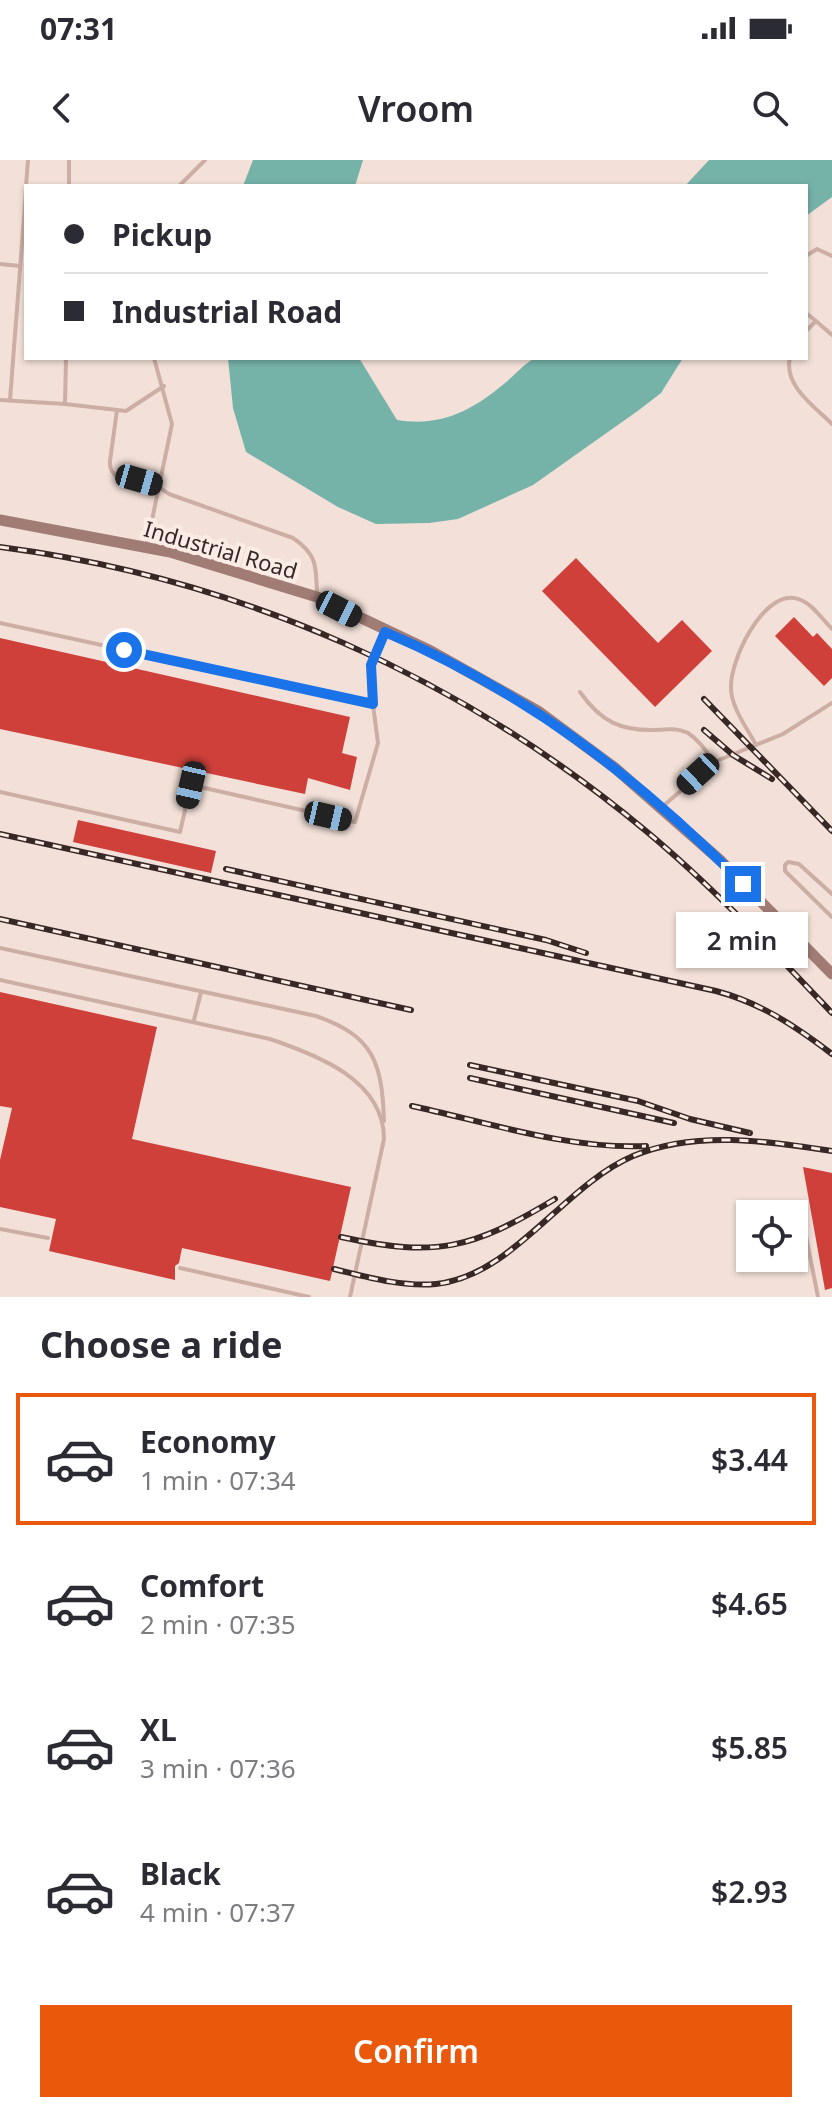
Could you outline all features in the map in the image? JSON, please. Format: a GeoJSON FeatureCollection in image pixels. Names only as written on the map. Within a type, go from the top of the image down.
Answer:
{"type":"FeatureCollection","features":[{"type":"Feature","properties":{"kind":"street","name":"Industrial Road"},"geometry":{"type":"LineString","coordinates":[[0,520],[146,546],[317,597],[385,632],[431,651],[538,711],[615,768],[721,861],[832,974]]}},
{"type":"Feature","properties":{"kind":"lane"},"geometry":{"type":"LineString","coordinates":[[26,184],[28,160]]}},
{"type":"Feature","properties":{"kind":"lane"},"geometry":{"type":"LineString","coordinates":[[69,160],[69,184]]}},
{"type":"Feature","properties":{"kind":"lane"},"geometry":{"type":"LineString","coordinates":[[181,184],[205,160]]}},
{"type":"Feature","properties":{"kind":"lane"},"geometry":{"type":"LineString","coordinates":[[10,400],[24,214]]}},
{"type":"Feature","properties":{"kind":"lane"},"geometry":{"type":"LineString","coordinates":[[808,255],[817,249],[832,256]]}},
{"type":"Feature","properties":{"kind":"lane"},"geometry":{"type":"LineString","coordinates":[[0,264],[20,266]]}},
{"type":"Feature","properties":{"kind":"lane"},"geometry":{"type":"LineString","coordinates":[[808,315],[832,335]]}},
{"type":"Feature","properties":{"kind":"lane"},"geometry":{"type":"LineString","coordinates":[[808,329],[816,321]]}},
{"type":"Feature","properties":{"kind":"lane"},"geometry":{"type":"LineString","coordinates":[[65,404],[66,360]]}},
{"type":"Feature","properties":{"kind":"lane"},"geometry":{"type":"LineString","coordinates":[[146,546],[172,424],[155,360]]}},
{"type":"Feature","properties":{"kind":"lane"},"geometry":{"type":"LineString","coordinates":[[789,360],[795,386],[832,424]]}},
{"type":"Feature","properties":{"kind":"lane"},"geometry":{"type":"LineString","coordinates":[[0,400],[126,411],[164,386]]}},
{"type":"Feature","properties":{"kind":"lane"},"geometry":{"type":"LineString","coordinates":[[117,410],[109,470],[118,478],[158,486],[169,494],[293,538],[308,548],[315,566],[317,597]]}},
{"type":"Feature","properties":{"kind":"lane"},"geometry":{"type":"LineString","coordinates":[[756,745],[737,711],[730,690],[736,655],[761,615],[777,602],[792,598],[808,604],[832,629]]}},
{"type":"Feature","properties":{"kind":"lane"},"geometry":{"type":"LineString","coordinates":[[0,623],[373,704]]}},
{"type":"Feature","properties":{"kind":"lane"},"geometry":{"type":"LineString","coordinates":[[0,792],[180,832],[191,785],[355,822],[378,743],[371,665],[385,632]]}},
{"type":"Feature","properties":{"kind":"lane"},"geometry":{"type":"LineString","coordinates":[[580,692],[588,703],[617,726],[632,730],[686,731],[714,762]]}},
{"type":"Feature","properties":{"kind":"lane"},"geometry":{"type":"LineString","coordinates":[[662,807],[714,762],[783,734],[832,703]]}},
{"type":"Feature","properties":{"kind":"lane"},"geometry":{"type":"LineString","coordinates":[[832,894],[799,864],[788,862],[785,865],[785,871],[832,917]]}},
{"type":"Feature","properties":{"kind":"lane"},"geometry":{"type":"LineString","coordinates":[[0,948],[316,1016],[354,1033],[369,1047],[376,1059],[381,1082],[384,1139],[350,1297]]}},
{"type":"Feature","properties":{"kind":"lane"},"geometry":{"type":"LineString","coordinates":[[0,980],[270,1039],[304,1050],[355,1081],[369,1097],[384,1127]]}},
{"type":"Feature","properties":{"kind":"lane"},"geometry":{"type":"LineString","coordinates":[[194,1022],[201,992]]}},
{"type":"Feature","properties":{"kind":"lane"},"geometry":{"type":"LineString","coordinates":[[0,1229],[48,1238]]}},
{"type":"Feature","properties":{"kind":"lane"},"geometry":{"type":"LineString","coordinates":[[808,1246],[818,1297]]}},
{"type":"Feature","properties":{"kind":"lane"},"geometry":{"type":"LineString","coordinates":[[180,1268],[309,1297]]}},
{"type":"Feature","properties":{"kind":"water"},"geometry":{"type":"Polygon","coordinates":[[[253,160],[363,160],[356,184],[244,184],[253,160]]]}},
{"type":"Feature","properties":{"kind":"water"},"geometry":{"type":"Polygon","coordinates":[[[709,160],[832,160],[832,197],[808,215],[808,184],[687,184],[709,160]]]}},
{"type":"Feature","properties":{"kind":"water"},"geometry":{"type":"Polygon","coordinates":[[[228,360],[360,360],[397,420],[413,422],[441,419],[468,409],[493,393],[532,360],[682,360],[661,393],[533,485],[458,519],[429,523],[376,524],[338,507],[246,452],[233,408],[228,360]]]}},
{"type":"Feature","properties":{"kind":"building"},"geometry":{"type":"Polygon","coordinates":[[[576,558],[658,643],[682,620],[712,651],[655,707],[542,591],[576,558]]]}},
{"type":"Feature","properties":{"kind":"building"},"geometry":{"type":"Polygon","coordinates":[[[794,617],[813,637],[817,633],[832,649],[832,678],[824,686],[775,636],[794,617]]]}},
{"type":"Feature","properties":{"kind":"building"},"geometry":{"type":"Polygon","coordinates":[[[0,638],[350,717],[342,753],[357,757],[350,790],[308,778],[305,794],[0,729],[0,638]]]}},
{"type":"Feature","properties":{"kind":"building"},"geometry":{"type":"Polygon","coordinates":[[[78,820],[216,851],[211,873],[73,842],[78,820]]]}},
{"type":"Feature","properties":{"kind":"building"},"geometry":{"type":"Polygon","coordinates":[[[0,992],[157,1027],[132,1139],[351,1187],[330,1281],[182,1248],[179,1263],[175,1266],[175,1280],[49,1251],[56,1219],[0,1207],[0,1160],[12,1108],[0,1106],[0,992]]]}},
{"type":"Feature","properties":{"kind":"building"},"geometry":{"type":"Polygon","coordinates":[[[803,1167],[832,1173],[832,1288],[825,1290],[803,1167]]]}},
{"type":"Feature","properties":{"kind":"railway"},"geometry":{"type":"LineString","coordinates":[[0,547],[89,562],[176,583],[261,610],[343,643],[423,682],[501,726],[575,776],[646,831],[718,896],[832,1013]]}},
{"type":"Feature","properties":{"kind":"railway"},"geometry":{"type":"LineString","coordinates":[[704,699],[832,831]]}},
{"type":"Feature","properties":{"kind":"railway"},"geometry":{"type":"LineString","coordinates":[[704,730],[733,755],[772,779]]}},
{"type":"Feature","properties":{"kind":"railway"},"geometry":{"type":"LineString","coordinates":[[0,834],[716,991],[777,1016],[832,1054]]}},
{"type":"Feature","properties":{"kind":"railway"},"geometry":{"type":"LineString","coordinates":[[226,869],[546,940],[586,953]]}},
{"type":"Feature","properties":{"kind":"railway"},"geometry":{"type":"LineString","coordinates":[[0,919],[411,1010]]}},
{"type":"Feature","properties":{"kind":"railway"},"geometry":{"type":"LineString","coordinates":[[470,1065],[638,1101],[690,1119],[750,1133]]}},
{"type":"Feature","properties":{"kind":"railway"},"geometry":{"type":"LineString","coordinates":[[470,1078],[674,1123]]}},
{"type":"Feature","properties":{"kind":"railway"},"geometry":{"type":"LineString","coordinates":[[412,1106],[588,1144],[646,1146]]}},
{"type":"Feature","properties":{"kind":"railway"},"geometry":{"type":"LineString","coordinates":[[334,1269],[410,1284],[436,1284],[464,1277],[514,1248],[608,1170],[633,1156],[657,1148],[706,1140],[731,1140],[832,1151]]}},
{"type":"Feature","properties":{"kind":"railway"},"geometry":{"type":"LineString","coordinates":[[341,1237],[403,1247],[453,1245],[500,1229],[555,1199]]}},
{"type":"Feature","properties":{"kind":"route"},"geometry":{"type":"LineString","coordinates":[[124,650],[373,704],[371,665],[385,632],[431,651],[538,711],[662,807],[743,884]]}}]}
